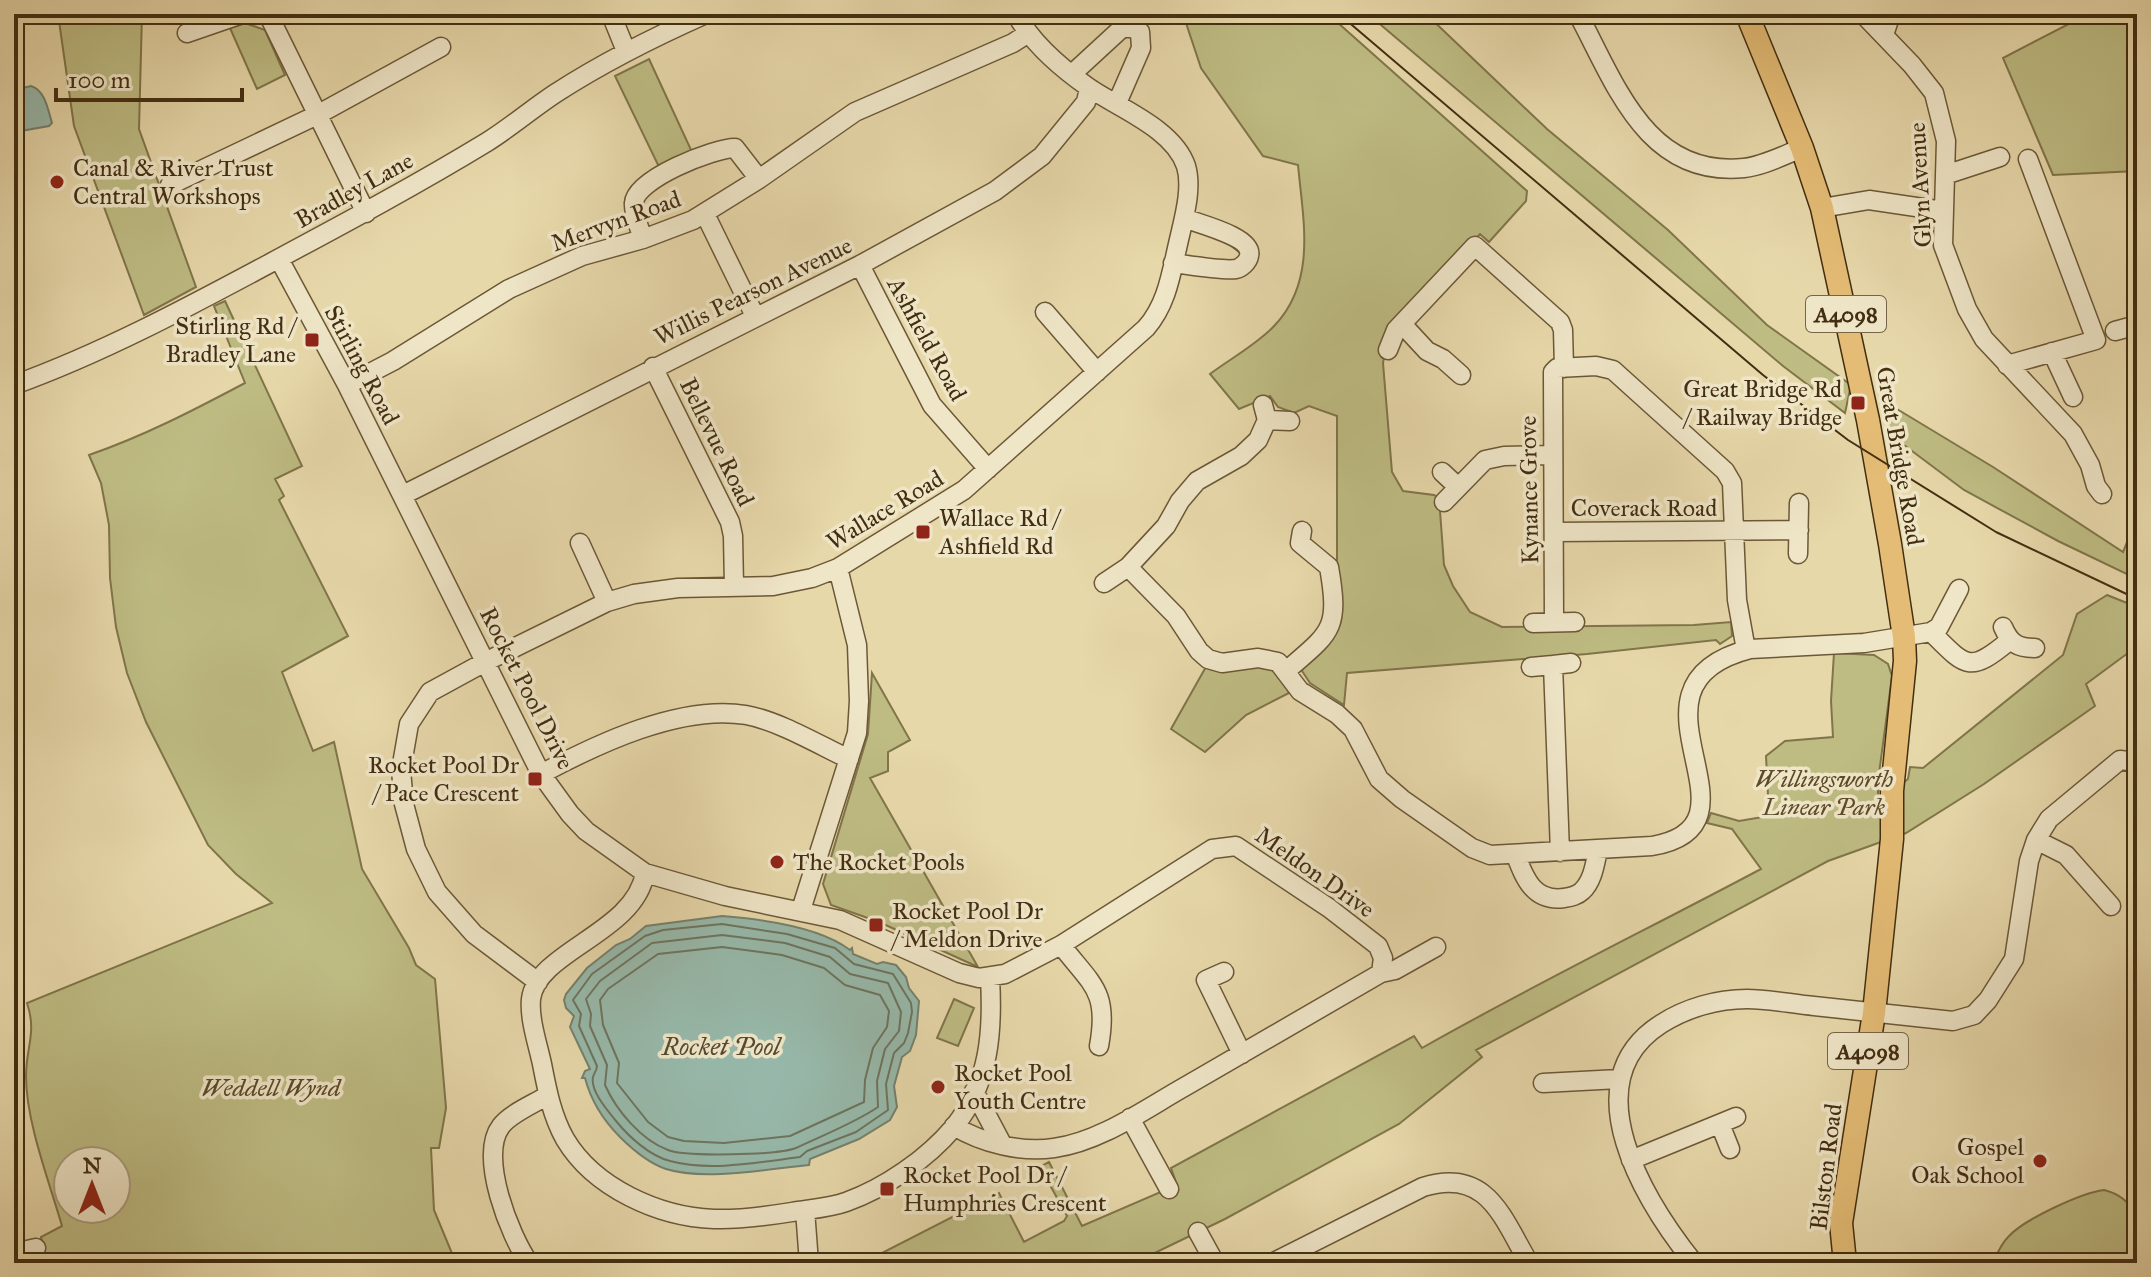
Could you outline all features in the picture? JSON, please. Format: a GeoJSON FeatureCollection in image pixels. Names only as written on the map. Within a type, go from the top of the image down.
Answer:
{"type":"FeatureCollection","features":[{"type":"Feature","properties":{"kind":"main road","name":"Great Bridge Road"},"geometry":{"type":"LineString","coordinates":[[1747,14],[1802,148],[1822,208],[1868,420],[1904,637]]}},
{"type":"Feature","properties":{"kind":"main road","name":"Bilston Road"},"geometry":{"type":"LineString","coordinates":[[1845,1263],[1841,1223],[1874,1013],[1892,839],[1892,791],[1905,661],[1904,637]]}},
{"type":"Feature","properties":{"kind":"street"},"geometry":{"type":"LineString","coordinates":[[187,33],[242,14]]}},
{"type":"Feature","properties":{"kind":"street"},"geometry":{"type":"LineString","coordinates":[[268,14],[366,213]]}},
{"type":"Feature","properties":{"kind":"street"},"geometry":{"type":"LineString","coordinates":[[611,14],[626,51]]}},
{"type":"Feature","properties":{"kind":"street","name":"Bradley Lane"},"geometry":{"type":"LineString","coordinates":[[14,385],[74,363],[139,332],[366,213],[490,140],[556,93],[626,51],[706,14]]}},
{"type":"Feature","properties":{"kind":"street","name":"Wallace Road"},"geometry":{"type":"LineString","coordinates":[[538,982],[474,934],[437,892],[416,849],[404,804],[401,770],[409,724],[430,692],[607,602],[634,594],[678,588],[773,586],[812,578],[838,568],[964,490],[1155,318],[1164,300],[1184,218],[1188,180],[1186,166],[1177,149],[1165,137],[1072,74],[1027,34],[1016,14]]}},
{"type":"Feature","properties":{"kind":"street"},"geometry":{"type":"LineString","coordinates":[[1578,14],[1628,105],[1651,137],[1678,158],[1715,169],[1747,168],[1802,148]]}},
{"type":"Feature","properties":{"kind":"street","name":"Glyn Avenue"},"geometry":{"type":"LineString","coordinates":[[1863,14],[1934,93],[1946,141],[1943,245],[1960,294],[1984,339],[2073,434],[2102,494]]}},
{"type":"Feature","properties":{"kind":"street"},"geometry":{"type":"LineString","coordinates":[[1884,35],[1891,14]]}},
{"type":"Feature","properties":{"kind":"street"},"geometry":{"type":"LineString","coordinates":[[1072,74],[1122,28],[1140,32],[1141,48],[1117,103]]}},
{"type":"Feature","properties":{"kind":"street","name":"Mervyn Road"},"geometry":{"type":"LineString","coordinates":[[347,385],[393,361],[509,289],[582,256],[643,239],[705,214],[855,112],[1013,43],[1027,34]]}},
{"type":"Feature","properties":{"kind":"street"},"geometry":{"type":"LineString","coordinates":[[170,185],[317,115],[441,47]]}},
{"type":"Feature","properties":{"kind":"street","name":"Willis Pearson Avenue"},"geometry":{"type":"LineString","coordinates":[[403,495],[860,265],[995,191],[1042,156],[1086,102],[1089,88]]}},
{"type":"Feature","properties":{"kind":"street"},"geometry":{"type":"LineString","coordinates":[[643,239],[634,203],[637,193],[663,174],[696,157],[721,148],[735,148],[759,179]]}},
{"type":"Feature","properties":{"kind":"street"},"geometry":{"type":"LineString","coordinates":[[1945,175],[2000,157]]}},
{"type":"Feature","properties":{"kind":"street"},"geometry":{"type":"LineString","coordinates":[[2007,365],[2096,340],[2028,159]]}},
{"type":"Feature","properties":{"kind":"street"},"geometry":{"type":"LineString","coordinates":[[1822,208],[1869,200],[1943,211]]}},
{"type":"Feature","properties":{"kind":"street"},"geometry":{"type":"LineString","coordinates":[[705,214],[755,316]]}},
{"type":"Feature","properties":{"kind":"street"},"geometry":{"type":"LineString","coordinates":[[1173,263],[1237,269],[1250,255],[1249,247],[1241,239],[1184,218]]}},
{"type":"Feature","properties":{"kind":"street"},"geometry":{"type":"LineString","coordinates":[[1388,350],[1392,335],[1475,246],[1560,322],[1564,368],[1596,366],[1613,370],[1725,471],[1732,483],[1737,600],[1746,650]]}},
{"type":"Feature","properties":{"kind":"street","name":"Stirling Road"},"geometry":{"type":"LineString","coordinates":[[279,259],[403,495]]}},
{"type":"Feature","properties":{"kind":"street","name":"Ashfield Road"},"geometry":{"type":"LineString","coordinates":[[860,265],[932,405],[988,469]]}},
{"type":"Feature","properties":{"kind":"street"},"geometry":{"type":"LineString","coordinates":[[1045,312],[1097,372]]}},
{"type":"Feature","properties":{"kind":"street"},"geometry":{"type":"LineString","coordinates":[[1402,324],[1427,351],[1443,359],[1461,375]]}},
{"type":"Feature","properties":{"kind":"street"},"geometry":{"type":"LineString","coordinates":[[2115,331],[2137,325]]}},
{"type":"Feature","properties":{"kind":"street"},"geometry":{"type":"LineString","coordinates":[[2052,352],[2073,397]]}},
{"type":"Feature","properties":{"kind":"street","name":"Bellevue Road"},"geometry":{"type":"LineString","coordinates":[[653,367],[730,522],[734,586]]}},
{"type":"Feature","properties":{"kind":"street","name":"Kynance Grove"},"geometry":{"type":"LineString","coordinates":[[1554,621],[1552,378],[1553,372],[1564,368]]}},
{"type":"Feature","properties":{"kind":"street"},"geometry":{"type":"LineString","coordinates":[[1104,583],[1128,567],[1166,526],[1180,501],[1197,481],[1241,456],[1258,440],[1265,413],[1290,421]]}},
{"type":"Feature","properties":{"kind":"street"},"geometry":{"type":"LineString","coordinates":[[1444,502],[1478,464],[1491,458],[1552,455]]}},
{"type":"Feature","properties":{"kind":"street"},"geometry":{"type":"LineString","coordinates":[[1442,472],[1458,487]]}},
{"type":"Feature","properties":{"kind":"street","name":"Rocket Pool Drive"},"geometry":{"type":"LineString","coordinates":[[403,495],[541,774],[586,831],[645,873],[734,899],[840,920],[959,973],[990,978]]}},
{"type":"Feature","properties":{"kind":"street"},"geometry":{"type":"LineString","coordinates":[[1798,554],[1799,503]]}},
{"type":"Feature","properties":{"kind":"street","name":"Coverack Road"},"geometry":{"type":"LineString","coordinates":[[1554,532],[1799,530]]}},
{"type":"Feature","properties":{"kind":"street"},"geometry":{"type":"LineString","coordinates":[[1286,671],[1326,636],[1332,622],[1329,567],[1295,540]]}},
{"type":"Feature","properties":{"kind":"street"},"geometry":{"type":"LineString","coordinates":[[580,543],[607,602]]}},
{"type":"Feature","properties":{"kind":"street"},"geometry":{"type":"LineString","coordinates":[[1128,567],[1176,616],[1199,651],[1208,659],[1222,663],[1258,658],[1278,662],[1300,691],[1337,714],[1353,729],[1379,779],[1402,799],[1472,848],[1490,855],[1516,856],[1666,844],[1678,839],[1694,822],[1702,786],[1687,722],[1691,693],[1701,674],[1714,662],[1746,650],[1864,643],[1931,632],[1939,627],[1959,589]]}},
{"type":"Feature","properties":{"kind":"street"},"geometry":{"type":"LineString","coordinates":[[801,910],[857,733],[857,645],[838,568]]}},
{"type":"Feature","properties":{"kind":"street"},"geometry":{"type":"LineString","coordinates":[[1533,623],[1575,622]]}},
{"type":"Feature","properties":{"kind":"street"},"geometry":{"type":"LineString","coordinates":[[1931,632],[1961,662],[1974,664],[1989,658],[2006,634],[2021,648],[2035,648]]}},
{"type":"Feature","properties":{"kind":"street"},"geometry":{"type":"LineString","coordinates":[[1531,667],[1562,664],[1560,852]]}},
{"type":"Feature","properties":{"kind":"street"},"geometry":{"type":"LineString","coordinates":[[541,774],[632,732],[720,713],[748,715],[849,759]]}},
{"type":"Feature","properties":{"kind":"street"},"geometry":{"type":"LineString","coordinates":[[1694,1263],[1646,1194],[1631,1160],[1619,1114],[1619,1079],[1623,1066],[1643,1039],[1678,1014],[1699,1006],[1746,999],[1953,1021],[1974,1015],[1995,990],[2014,959],[2029,861],[2036,840],[2049,819],[2120,760],[2137,762]]}},
{"type":"Feature","properties":{"kind":"street"},"geometry":{"type":"LineString","coordinates":[[2036,840],[2066,855],[2111,906]]}},
{"type":"Feature","properties":{"kind":"street","name":"Meldon Drive"},"geometry":{"type":"LineString","coordinates":[[990,978],[1005,974],[1061,945],[1212,849],[1236,846],[1329,908],[1378,946],[1383,958],[1381,973]]}},
{"type":"Feature","properties":{"kind":"street"},"geometry":{"type":"LineString","coordinates":[[1516,856],[1527,884],[1534,891],[1557,899],[1579,894],[1583,890],[1593,872],[1598,850]]}},
{"type":"Feature","properties":{"kind":"street"},"geometry":{"type":"LineString","coordinates":[[645,873],[643,887],[635,901],[610,925],[562,958],[538,982],[530,1002],[548,1095],[565,1140],[587,1167],[621,1193],[687,1215],[714,1219],[763,1217],[845,1202],[907,1169],[954,1126],[974,1091],[991,1039],[990,978]]}},
{"type":"Feature","properties":{"kind":"street"},"geometry":{"type":"LineString","coordinates":[[1061,945],[1101,997],[1104,1020],[1099,1046]]}},
{"type":"Feature","properties":{"kind":"street"},"geometry":{"type":"LineString","coordinates":[[954,1126],[974,1138],[1002,1144],[1051,1149],[1079,1143],[1130,1118],[1381,973],[1395,970],[1436,947]]}},
{"type":"Feature","properties":{"kind":"street"},"geometry":{"type":"LineString","coordinates":[[1224,972],[1206,980],[1242,1054]]}},
{"type":"Feature","properties":{"kind":"street"},"geometry":{"type":"LineString","coordinates":[[1543,1083],[1619,1079]]}},
{"type":"Feature","properties":{"kind":"street"},"geometry":{"type":"LineString","coordinates":[[974,1091],[1002,1144]]}},
{"type":"Feature","properties":{"kind":"street"},"geometry":{"type":"LineString","coordinates":[[529,1263],[512,1236],[503,1211],[494,1168],[494,1143],[504,1122],[548,1095]]}},
{"type":"Feature","properties":{"kind":"street"},"geometry":{"type":"LineString","coordinates":[[1130,1118],[1169,1189]]}},
{"type":"Feature","properties":{"kind":"street"},"geometry":{"type":"LineString","coordinates":[[1631,1160],[1728,1120],[1730,1149]]}},
{"type":"Feature","properties":{"kind":"street"},"geometry":{"type":"LineString","coordinates":[[1272,1263],[1423,1187],[1455,1181],[1479,1190],[1492,1199],[1529,1263]]}},
{"type":"Feature","properties":{"kind":"street"},"geometry":{"type":"LineString","coordinates":[[805,1210],[809,1263]]}},
{"type":"Feature","properties":{"kind":"street"},"geometry":{"type":"LineString","coordinates":[[1198,1232],[1215,1263]]}},
{"type":"Feature","properties":{"kind":"green space"},"geometry":{"type":"Polygon","coordinates":[[[58,14],[142,14],[139,129],[196,287],[144,315],[74,126],[58,14]]]}},
{"type":"Feature","properties":{"kind":"green space"},"geometry":{"type":"Polygon","coordinates":[[[1183,14],[1328,14],[1527,191],[1526,201],[1489,242],[1480,234],[1398,316],[1389,330],[1383,363],[1392,472],[1403,491],[1434,495],[1446,502],[1440,511],[1444,565],[1470,612],[1502,627],[1731,622],[1732,636],[1720,644],[1716,640],[1587,654],[1347,673],[1344,705],[1310,683],[1302,671],[1304,666],[1332,637],[1341,621],[1337,562],[1337,416],[1309,406],[1294,413],[1278,407],[1270,396],[1239,409],[1210,374],[1268,332],[1288,307],[1297,289],[1304,249],[1298,165],[1263,156],[1201,68],[1183,14]]]}},
{"type":"Feature","properties":{"kind":"green space"},"geometry":{"type":"Polygon","coordinates":[[[1368,14],[1426,14],[1547,129],[1668,230],[1767,325],[1851,385],[1845,413],[1783,366],[1368,14]]]}},
{"type":"Feature","properties":{"kind":"green space"},"geometry":{"type":"Polygon","coordinates":[[[2088,14],[2137,14],[2137,171],[2053,175],[2003,58],[2088,14]]]}},
{"type":"Feature","properties":{"kind":"green space"},"geometry":{"type":"Polygon","coordinates":[[[245,23],[265,30],[285,75],[257,89],[230,28],[245,23]]]}},
{"type":"Feature","properties":{"kind":"green space"},"geometry":{"type":"Polygon","coordinates":[[[649,59],[692,152],[660,169],[615,76],[649,59]]]}},
{"type":"Feature","properties":{"kind":"green space","name":"Weddell Wynd"},"geometry":{"type":"Polygon","coordinates":[[[225,301],[302,466],[275,479],[284,496],[279,500],[348,636],[282,672],[313,751],[334,742],[362,869],[416,965],[435,979],[446,1108],[439,1148],[431,1148],[434,1210],[456,1263],[14,1263],[14,1260],[43,1250],[41,1237],[62,1225],[132,1225],[132,1145],[52,1145],[52,1193],[27,1094],[26,1066],[31,1023],[27,1003],[272,903],[236,874],[208,845],[146,722],[127,673],[116,627],[110,578],[109,525],[101,483],[89,455],[188,413],[245,383],[214,306],[225,301]]]}},
{"type":"Feature","properties":{"kind":"green space"},"geometry":{"type":"Polygon","coordinates":[[[1887,403],[1993,467],[2123,552],[2137,517],[2137,579],[1964,490],[1888,433],[1887,403]]]}},
{"type":"Feature","properties":{"kind":"green space","name":"Willingsworth Linear Park"},"geometry":{"type":"Polygon","coordinates":[[[2107,595],[2137,607],[2137,662],[2128,653],[2086,684],[2095,706],[1984,784],[1906,833],[1828,861],[1476,1050],[1482,1057],[1399,1124],[1225,1219],[1134,1263],[881,1263],[878,1255],[999,1193],[1024,1242],[1064,1221],[1067,1216],[1040,1167],[1049,1162],[1082,1226],[1177,1185],[1171,1168],[1414,1036],[1422,1048],[1761,869],[1732,829],[1707,823],[1711,813],[1739,821],[1769,816],[1766,756],[1785,741],[1833,737],[1831,701],[1834,653],[1874,655],[1888,664],[1892,676],[1878,802],[1908,779],[1910,767],[1923,768],[2063,655],[2077,614],[2107,595]]]}},
{"type":"Feature","properties":{"kind":"green space"},"geometry":{"type":"Polygon","coordinates":[[[1260,663],[1279,672],[1289,693],[1246,715],[1205,752],[1171,729],[1207,665],[1260,663]]]}},
{"type":"Feature","properties":{"kind":"green space"},"geometry":{"type":"Polygon","coordinates":[[[872,673],[910,740],[888,752],[888,771],[870,778],[978,967],[879,922],[831,905],[823,884],[868,734],[872,673]]]}},
{"type":"Feature","properties":{"kind":"green space"},"geometry":{"type":"Polygon","coordinates":[[[954,999],[974,1008],[958,1046],[937,1038],[954,999]]]}},
{"type":"Feature","properties":{"kind":"green space"},"geometry":{"type":"Polygon","coordinates":[[[2104,1190],[2126,1201],[2132,1209],[2137,1228],[2137,1263],[1993,1263],[2006,1239],[2027,1222],[2068,1201],[2104,1190]]]}},
{"type":"Feature","properties":{"kind":"water"},"geometry":{"type":"Polygon","coordinates":[[[31,86],[43,96],[52,123],[15,132],[14,90],[31,86]]]}},
{"type":"Feature","properties":{"kind":"water","name":"Rocket Pool"},"geometry":{"type":"Polygon","coordinates":[[[722,916],[806,929],[850,950],[852,948],[853,954],[877,964],[896,965],[906,977],[909,988],[919,1001],[916,1035],[910,1051],[902,1057],[894,1086],[897,1107],[890,1120],[859,1139],[810,1159],[809,1165],[717,1174],[681,1172],[659,1166],[635,1151],[608,1124],[594,1102],[585,1078],[582,1078],[585,1071],[590,1069],[570,1027],[574,1016],[566,1008],[566,994],[587,968],[646,926],[722,916]]]}},
{"type":"Feature","properties":{"kind":"tram line"},"geometry":{"type":"LineString","coordinates":[[1339,14],[1763,375],[1848,440],[1996,532],[2137,599]]}},
{"type":"Feature","properties":{"kind":"place","name":"Canal & River Trust Central Workshops"},"geometry":{"type":"Point","coordinates":[57,182]}},
{"type":"Feature","properties":{"kind":"place","name":"Stirling Rd / Bradley Lane"},"geometry":{"type":"Point","coordinates":[312,340]}},
{"type":"Feature","properties":{"kind":"place","name":"Great Bridge Rd / Railway Bridge"},"geometry":{"type":"Point","coordinates":[1858,403]}},
{"type":"Feature","properties":{"kind":"place","name":"Wallace Rd / Ashfield Rd"},"geometry":{"type":"Point","coordinates":[923,532]}},
{"type":"Feature","properties":{"kind":"place","name":"Rocket Pool Dr / Pace Crescent"},"geometry":{"type":"Point","coordinates":[535,779]}},
{"type":"Feature","properties":{"kind":"place","name":"The Rocket Pools"},"geometry":{"type":"Point","coordinates":[777,862]}},
{"type":"Feature","properties":{"kind":"place","name":"Rocket Pool Dr / Meldon Drive"},"geometry":{"type":"Point","coordinates":[876,925]}},
{"type":"Feature","properties":{"kind":"place","name":"Rocket Pool Youth Centre"},"geometry":{"type":"Point","coordinates":[938,1087]}},
{"type":"Feature","properties":{"kind":"place","name":"Gospel Oak School"},"geometry":{"type":"Point","coordinates":[2040,1161]}},
{"type":"Feature","properties":{"kind":"place","name":"Rocket Pool Dr / Humphries Crescent"},"geometry":{"type":"Point","coordinates":[887,1189]}}]}
